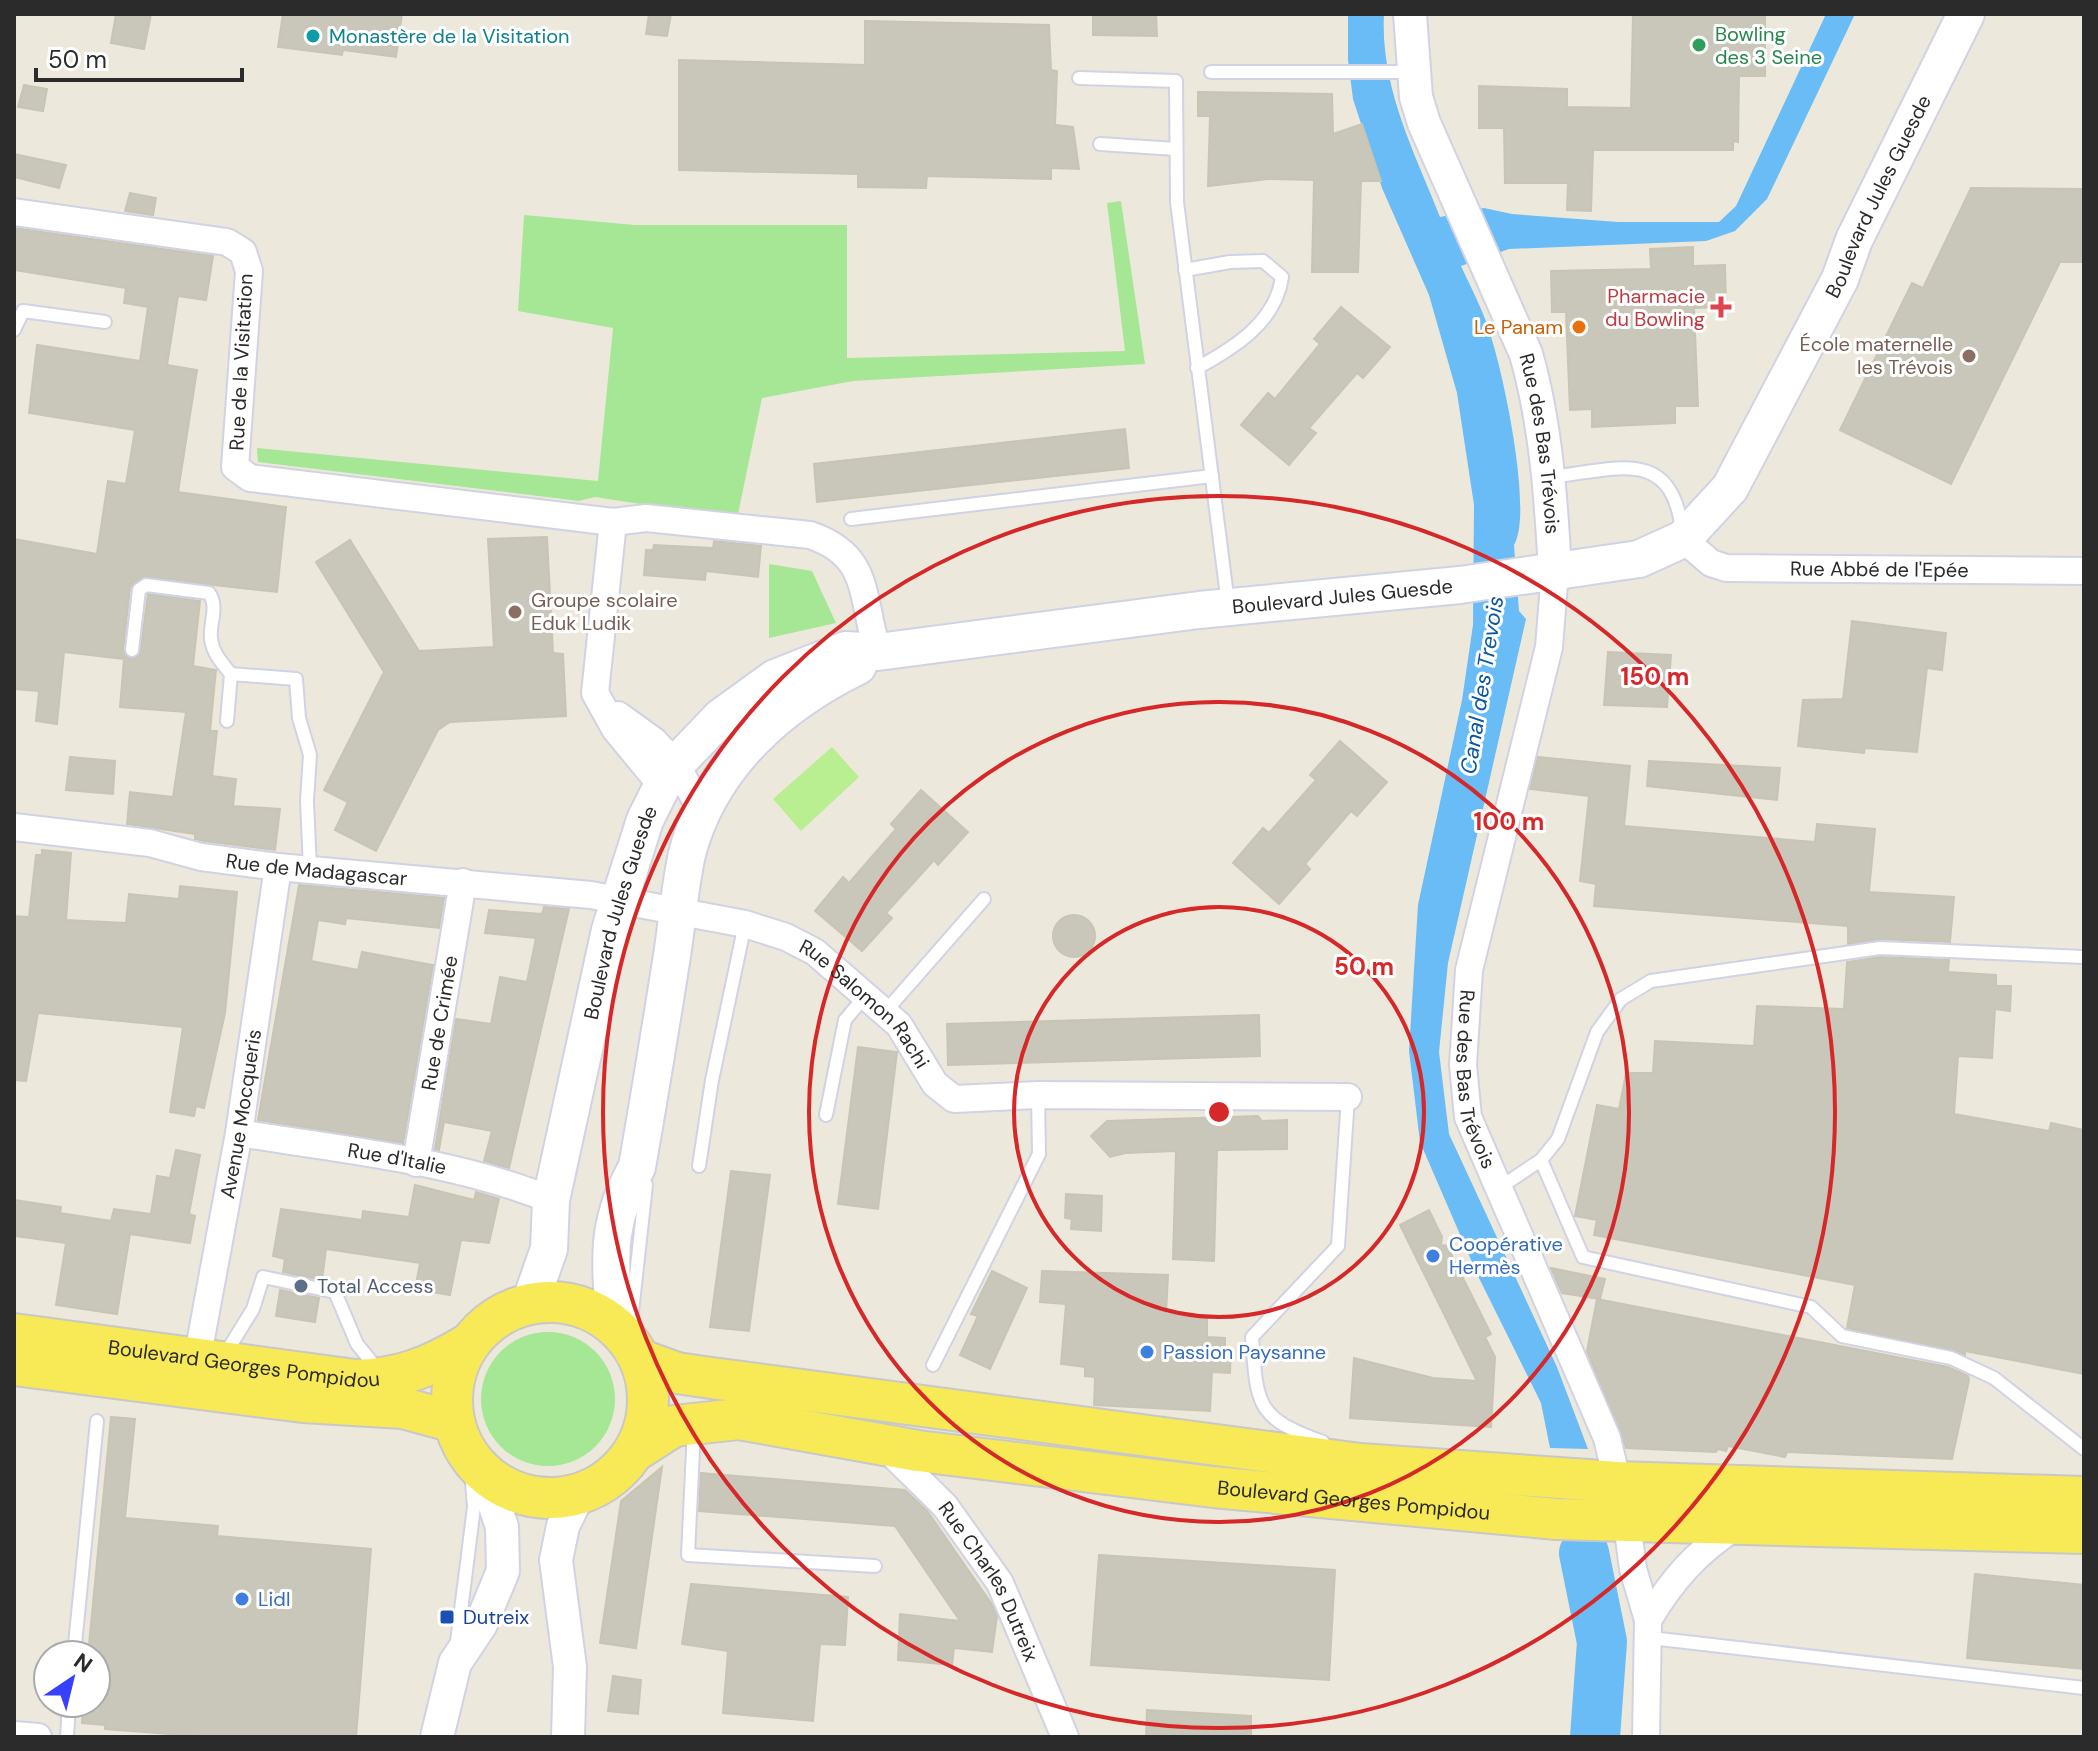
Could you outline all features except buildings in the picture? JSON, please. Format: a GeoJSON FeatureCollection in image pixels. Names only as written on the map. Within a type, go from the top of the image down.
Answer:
{"type":"FeatureCollection","features":[{"type":"Feature","properties":{"kind":"main road","name":"Boulevard Jules Guesde"},"geometry":{"type":"LineString","coordinates":[[530,1303],[549,1249],[551,1200],[620,900],[645,820],[669,775],[743,698],[775,678],[846,650],[878,652],[1229,607],[1460,585],[1639,559],[1683,539],[1712,511],[1745,463],[1834,292],[1854,240],[1966,14]]}},
{"type":"Feature","properties":{"kind":"main road","name":"Boulevard Jules Guesde"},"geometry":{"type":"LineString","coordinates":[[628,1341],[609,1243],[627,1186],[637,1167],[677,911],[688,852],[702,812],[739,754],[779,715],[820,684],[863,664],[878,652]]}},
{"type":"Feature","properties":{"kind":"main road","name":"Boulevard Georges Pompidou"},"geometry":{"type":"LineString","coordinates":[[14,1334],[355,1380],[387,1379],[421,1371],[468,1344],[483,1327],[505,1312],[530,1303],[559,1301],[588,1308],[628,1341],[677,1373],[1360,1464],[1617,1482],[2084,1497]]}},
{"type":"Feature","properties":{"kind":"main road","name":"Boulevard Georges Pompidou"},"geometry":{"type":"LineString","coordinates":[[628,1341],[649,1407],[645,1430],[635,1451]]}},
{"type":"Feature","properties":{"kind":"main road","name":"Boulevard Georges Pompidou"},"geometry":{"type":"LineString","coordinates":[[468,1344],[453,1382],[454,1422],[477,1466],[505,1488],[529,1496],[554,1499],[578,1495],[606,1482],[635,1451],[674,1426],[695,1421],[739,1419],[883,1444],[1213,1487],[1556,1519],[2084,1533]]}},
{"type":"Feature","properties":{"kind":"main road","name":"Boulevard Georges Pompidou"},"geometry":{"type":"LineString","coordinates":[[14,1365],[303,1402],[403,1408],[454,1422]]}},
{"type":"Feature","properties":{"kind":"street","name":"Rue des Bas Trévois"},"geometry":{"type":"LineString","coordinates":[[1410,14],[1399,72],[1526,354],[1534,383],[1547,478],[1539,574],[1549,647],[1469,970],[1463,1065],[1468,1117],[1598,1414],[1627,1522],[1633,1569],[1650,1629],[1646,1737]]}},
{"type":"Feature","properties":{"kind":"street","name":"Rue de la Visitation"},"geometry":{"type":"LineString","coordinates":[[14,212],[227,242],[243,252],[249,271],[235,467],[250,478],[613,522],[646,518],[810,535],[835,543],[851,558],[878,652]]}},
{"type":"Feature","properties":{"kind":"street"},"geometry":{"type":"LineString","coordinates":[[613,522],[595,693],[622,719],[654,741],[669,775],[702,812]]}},
{"type":"Feature","properties":{"kind":"street","name":"Rue Abbé de l'Epée"},"geometry":{"type":"LineString","coordinates":[[1683,539],[1711,563],[1726,568],[2084,571]]}},
{"type":"Feature","properties":{"kind":"street","name":"Rue de Madagascar"},"geometry":{"type":"LineString","coordinates":[[14,827],[150,843],[201,857],[278,867],[463,882],[620,900],[677,911]]}},
{"type":"Feature","properties":{"kind":"street","name":"Avenue Mocqueris"},"geometry":{"type":"LineString","coordinates":[[209,1361],[278,867]]}},
{"type":"Feature","properties":{"kind":"street","name":"Rue de Crimée"},"geometry":{"type":"LineString","coordinates":[[416,1163],[463,882]]}},
{"type":"Feature","properties":{"kind":"street","name":"Rue Salomon Rachi"},"geometry":{"type":"LineString","coordinates":[[677,911],[745,924],[786,937],[815,952],[899,1025],[943,1094],[954,1099],[1038,1095],[1348,1097]]}},
{"type":"Feature","properties":{"kind":"street","name":"Rue d'Italie"},"geometry":{"type":"LineString","coordinates":[[239,1133],[416,1163],[518,1186],[551,1200]]}},
{"type":"Feature","properties":{"kind":"street","name":"Rue Charles Dutreix"},"geometry":{"type":"LineString","coordinates":[[883,1444],[945,1506],[1000,1583],[1065,1737]]}},
{"type":"Feature","properties":{"kind":"street"},"geometry":{"type":"LineString","coordinates":[[437,1737],[455,1663],[495,1599],[503,1571],[502,1527],[477,1466]]}},
{"type":"Feature","properties":{"kind":"street"},"geometry":{"type":"LineString","coordinates":[[568,1737],[570,1667],[556,1560],[563,1526],[578,1495]]}},
{"type":"Feature","properties":{"kind":"street","name":"Rue des Bas Trévois"},"geometry":{"type":"LineString","coordinates":[[1650,1629],[1665,1591],[1696,1554],[1737,1526]]}},
{"type":"Feature","properties":{"kind":"street"},"geometry":{"type":"LineString","coordinates":[[14,1735],[38,1737]]}},
{"type":"Feature","properties":{"kind":"lane"},"geometry":{"type":"LineString","coordinates":[[1211,72],[1399,72]]}},
{"type":"Feature","properties":{"kind":"lane"},"geometry":{"type":"LineString","coordinates":[[1079,78],[1176,81],[1177,202],[1229,607]]}},
{"type":"Feature","properties":{"kind":"lane"},"geometry":{"type":"LineString","coordinates":[[1100,144],[1176,149]]}},
{"type":"Feature","properties":{"kind":"lane"},"geometry":{"type":"LineString","coordinates":[[1185,270],[1230,262],[1263,261],[1282,277],[1279,299],[1238,346],[1197,368]]}},
{"type":"Feature","properties":{"kind":"lane"},"geometry":{"type":"LineString","coordinates":[[14,330],[23,311],[105,322]]}},
{"type":"Feature","properties":{"kind":"lane"},"geometry":{"type":"LineString","coordinates":[[1547,478],[1623,469],[1654,471],[1670,485],[1679,503],[1683,539]]}},
{"type":"Feature","properties":{"kind":"lane"},"geometry":{"type":"LineString","coordinates":[[851,519],[1212,476]]}},
{"type":"Feature","properties":{"kind":"lane"},"geometry":{"type":"LineString","coordinates":[[132,650],[139,590],[146,585],[209,593],[214,601],[211,638],[216,657],[231,674],[296,679],[299,718],[310,755],[307,801],[310,869]]}},
{"type":"Feature","properties":{"kind":"lane"},"geometry":{"type":"LineString","coordinates":[[227,721],[231,674]]}},
{"type":"Feature","properties":{"kind":"lane"},"geometry":{"type":"LineString","coordinates":[[826,1115],[845,1020],[875,1004],[984,899]]}},
{"type":"Feature","properties":{"kind":"lane"},"geometry":{"type":"LineString","coordinates":[[699,1166],[712,1080],[745,924]]}},
{"type":"Feature","properties":{"kind":"lane"},"geometry":{"type":"LineString","coordinates":[[1499,1188],[1541,1160],[1558,1139],[1597,1032],[1621,999],[1651,981],[1880,948],[2084,957]]}},
{"type":"Feature","properties":{"kind":"lane"},"geometry":{"type":"LineString","coordinates":[[933,1365],[1039,1154],[1038,1095]]}},
{"type":"Feature","properties":{"kind":"lane"},"geometry":{"type":"LineString","coordinates":[[1348,1097],[1338,1246],[1252,1337],[1256,1389],[1266,1409],[1285,1428],[1326,1443],[1360,1464]]}},
{"type":"Feature","properties":{"kind":"lane"},"geometry":{"type":"LineString","coordinates":[[1541,1160],[1583,1257],[1811,1307],[1842,1336],[1951,1358],[1994,1378],[2084,1449]]}},
{"type":"Feature","properties":{"kind":"lane"},"geometry":{"type":"LineString","coordinates":[[209,1361],[253,1309],[263,1277],[335,1292],[357,1344],[387,1379]]}},
{"type":"Feature","properties":{"kind":"lane"},"geometry":{"type":"LineString","coordinates":[[76,1639],[97,1421]]}},
{"type":"Feature","properties":{"kind":"lane"},"geometry":{"type":"LineString","coordinates":[[695,1421],[688,1555],[875,1566]]}},
{"type":"Feature","properties":{"kind":"lane"},"geometry":{"type":"LineString","coordinates":[[1650,1629],[2084,1688]]}},
{"type":"Feature","properties":{"kind":"green space"},"geometry":{"type":"Polygon","coordinates":[[[1121,201],[1145,364],[853,381],[762,398],[737,519],[595,497],[579,501],[258,462],[257,448],[598,481],[613,328],[518,311],[524,215],[635,225],[847,225],[847,358],[1125,351],[1107,203],[1121,201]]]}},
{"type":"Feature","properties":{"kind":"green space"},"geometry":{"type":"Polygon","coordinates":[[[769,564],[812,571],[836,623],[769,638],[769,564]]]}},
{"type":"Feature","properties":{"kind":"green space"},"geometry":{"type":"Polygon","coordinates":[[[832,747],[859,777],[801,831],[773,799],[832,747]]]}},
{"type":"Feature","properties":{"kind":"green space"},"geometry":{"type":"Polygon","coordinates":[[[548,1332],[574,1337],[596,1351],[610,1373],[615,1399],[610,1425],[596,1447],[574,1461],[548,1466],[522,1461],[500,1447],[486,1425],[481,1399],[486,1373],[500,1351],[522,1337],[548,1332]]]}},
{"type":"Feature","properties":{"kind":"water"},"geometry":{"type":"Polygon","coordinates":[[[1348,14],[1384,14],[1384,41],[1393,93],[1440,217],[1484,208],[1512,214],[1618,222],[1719,222],[1736,206],[1826,14],[1855,14],[1767,199],[1735,231],[1706,241],[1509,249],[1461,266],[1489,330],[1515,445],[1520,505],[1519,529],[1514,545],[1519,611],[1526,619],[1448,963],[1439,1052],[1449,1134],[1557,1367],[1588,1449],[1550,1448],[1541,1403],[1478,1276],[1420,1142],[1409,1051],[1418,905],[1462,700],[1473,625],[1474,505],[1457,393],[1429,295],[1382,188],[1353,99],[1348,60],[1348,14]]]}},
{"type":"Feature","properties":{"kind":"waterway","name":"Canal des Trevois"},"geometry":{"type":"LineString","coordinates":[[1584,1553],[1602,1642],[1595,1737]]}},
{"type":"Feature","properties":{"kind":"place","name":"Monastère de la Visitation"},"geometry":{"type":"Point","coordinates":[313,36]}},
{"type":"Feature","properties":{"kind":"place","name":"Bowling des 3 Seine"},"geometry":{"type":"Point","coordinates":[1699,45]}},
{"type":"Feature","properties":{"kind":"place","name":"Pharmacie du Bowling"},"geometry":{"type":"Point","coordinates":[1721,307]}},
{"type":"Feature","properties":{"kind":"place","name":"Le Panam"},"geometry":{"type":"Point","coordinates":[1579,327]}},
{"type":"Feature","properties":{"kind":"place","name":"École maternelle les Trévois"},"geometry":{"type":"Point","coordinates":[1969,356]}},
{"type":"Feature","properties":{"kind":"place","name":"Groupe scolaire Eduk Ludik"},"geometry":{"type":"Point","coordinates":[515,612]}},
{"type":"Feature","properties":{"kind":"place","name":"Coopérative Hermès"},"geometry":{"type":"Point","coordinates":[1433,1256]}},
{"type":"Feature","properties":{"kind":"place","name":"Total Access"},"geometry":{"type":"Point","coordinates":[301,1286]}},
{"type":"Feature","properties":{"kind":"place","name":"Passion Paysanne"},"geometry":{"type":"Point","coordinates":[1147,1352]}},
{"type":"Feature","properties":{"kind":"place","name":"Lidl"},"geometry":{"type":"Point","coordinates":[242,1599]}},
{"type":"Feature","properties":{"kind":"place","name":"Dutreix"},"geometry":{"type":"Point","coordinates":[447,1617]}}]}
